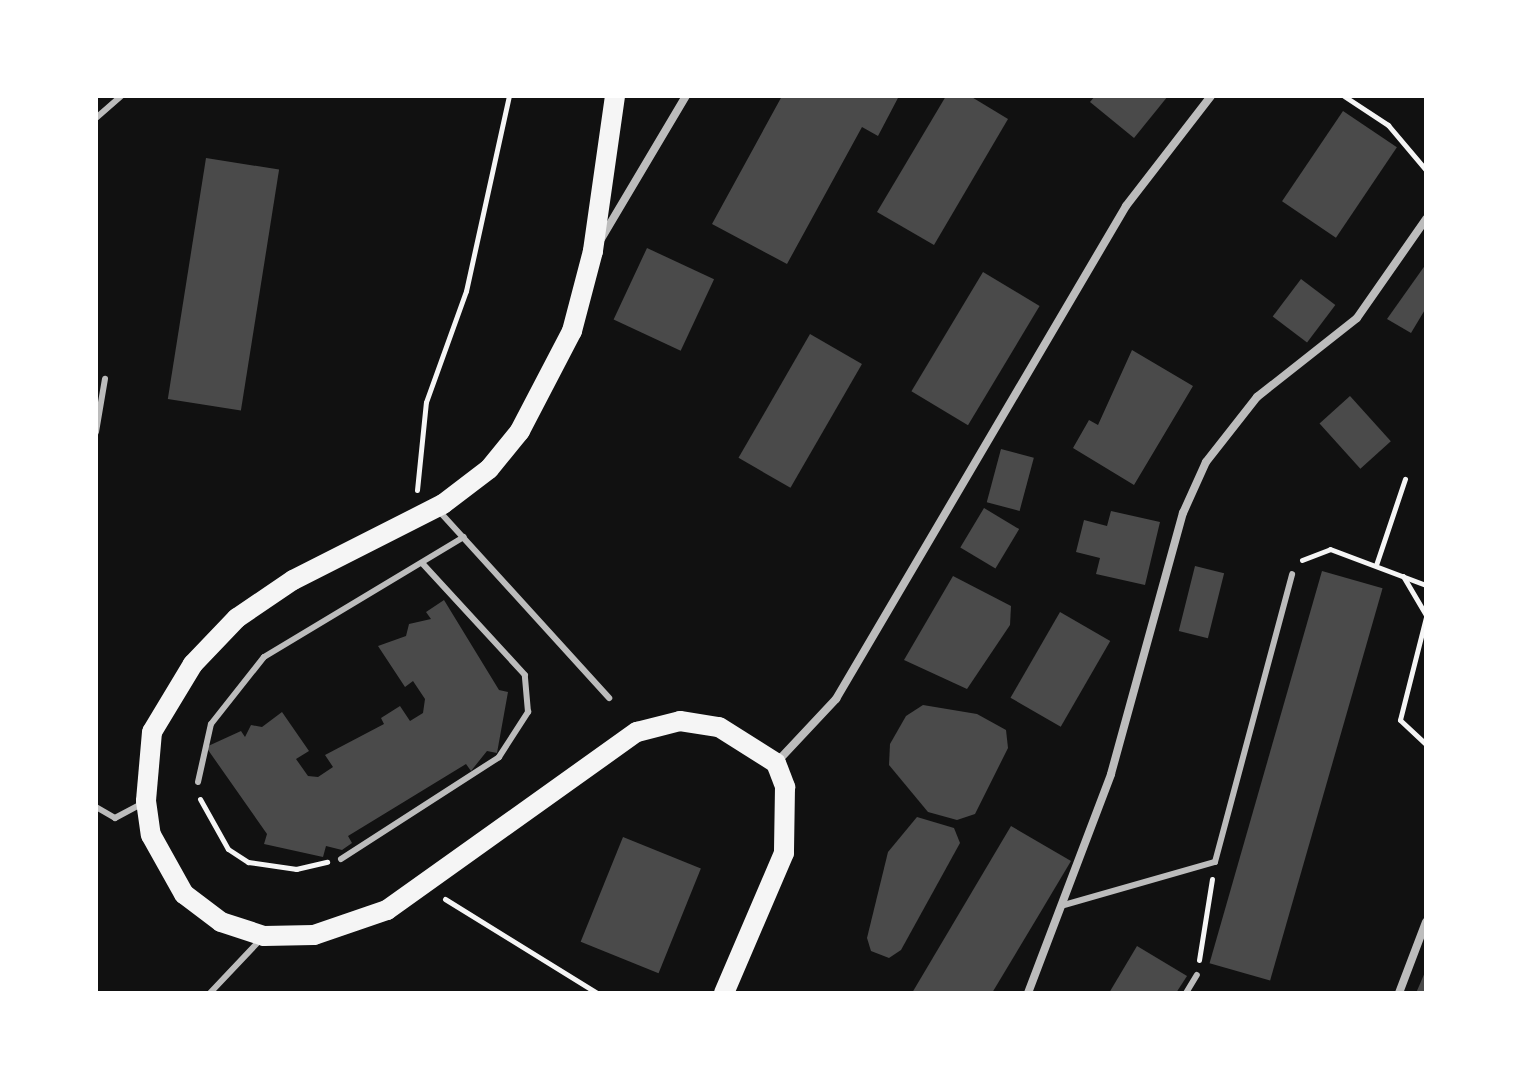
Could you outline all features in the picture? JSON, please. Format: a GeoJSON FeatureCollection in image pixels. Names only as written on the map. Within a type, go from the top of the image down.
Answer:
{"type":"FeatureCollection","features":[{"type":"Feature","properties":{"kind":"main road"},"geometry":{"type":"LineString","coordinates":[[615,96],[593,251],[572,331],[520,431],[489,469],[436,507],[293,580],[237,618],[193,664],[152,732],[146,801],[151,835],[184,894],[221,922],[264,936],[314,935],[387,910],[637,732],[680,721],[719,727],[776,763],[785,787],[784,853],[724,993]]}},
{"type":"Feature","properties":{"kind":"street"},"geometry":{"type":"LineString","coordinates":[[593,251],[686,96]]}},
{"type":"Feature","properties":{"kind":"street"},"geometry":{"type":"LineString","coordinates":[[776,763],[836,699],[1126,206],[1211,96]]}},
{"type":"Feature","properties":{"kind":"street"},"geometry":{"type":"LineString","coordinates":[[1028,993],[1064,905],[1111,774],[1183,513],[1206,462],[1257,397],[1357,318],[1426,219]]}},
{"type":"Feature","properties":{"kind":"street"},"geometry":{"type":"LineString","coordinates":[[1399,993],[1426,922]]}},
{"type":"Feature","properties":{"kind":"lane"},"geometry":{"type":"LineString","coordinates":[[96,118],[121,96]]}},
{"type":"Feature","properties":{"kind":"lane"},"geometry":{"type":"LineString","coordinates":[[96,432],[105,379]]}},
{"type":"Feature","properties":{"kind":"lane"},"geometry":{"type":"LineString","coordinates":[[436,507],[609,698]]}},
{"type":"Feature","properties":{"kind":"lane"},"geometry":{"type":"LineString","coordinates":[[198,782],[211,724],[264,657],[464,537]]}},
{"type":"Feature","properties":{"kind":"lane"},"geometry":{"type":"LineString","coordinates":[[341,859],[499,757],[528,712],[525,675],[422,563]]}},
{"type":"Feature","properties":{"kind":"lane"},"geometry":{"type":"LineString","coordinates":[[1064,905],[1215,862],[1292,574]]}},
{"type":"Feature","properties":{"kind":"lane"},"geometry":{"type":"LineString","coordinates":[[96,807],[115,818],[146,801]]}},
{"type":"Feature","properties":{"kind":"lane"},"geometry":{"type":"LineString","coordinates":[[210,993],[264,936]]}},
{"type":"Feature","properties":{"kind":"lane"},"geometry":{"type":"LineString","coordinates":[[1186,993],[1197,975]]}},
{"type":"Feature","properties":{"kind":"path"},"geometry":{"type":"LineString","coordinates":[[417,499],[426,402],[466,291],[509,96]]}},
{"type":"Feature","properties":{"kind":"path"},"geometry":{"type":"LineString","coordinates":[[1344,96],[1388,125],[1426,170]]}},
{"type":"Feature","properties":{"kind":"path"},"geometry":{"type":"LineString","coordinates":[[1376,565],[1405,479]]}},
{"type":"Feature","properties":{"kind":"path"},"geometry":{"type":"LineString","coordinates":[[1292,574],[1306,554],[1330,549],[1426,585]]}},
{"type":"Feature","properties":{"kind":"path"},"geometry":{"type":"LineString","coordinates":[[1402,575],[1426,616],[1400,720],[1426,744]]}},
{"type":"Feature","properties":{"kind":"path"},"geometry":{"type":"LineString","coordinates":[[198,782],[206,818],[228,849],[248,862],[296,869],[341,859]]}},
{"type":"Feature","properties":{"kind":"path"},"geometry":{"type":"LineString","coordinates":[[1197,975],[1215,862]]}},
{"type":"Feature","properties":{"kind":"path"},"geometry":{"type":"LineString","coordinates":[[442,897],[597,993]]}},
{"type":"Feature","properties":{"kind":"building"},"geometry":{"type":"Polygon","coordinates":[[[782,96],[899,96],[878,136],[862,127],[787,264],[712,224],[782,96]]]}},
{"type":"Feature","properties":{"kind":"building"},"geometry":{"type":"Polygon","coordinates":[[[946,96],[970,96],[1008,119],[934,245],[877,212],[946,96]]]}},
{"type":"Feature","properties":{"kind":"building"},"geometry":{"type":"Polygon","coordinates":[[[1095,96],[1168,96],[1134,138],[1090,102],[1095,96]]]}},
{"type":"Feature","properties":{"kind":"building"},"geometry":{"type":"Polygon","coordinates":[[[1343,111],[1397,147],[1336,238],[1282,201],[1343,111]]]}},
{"type":"Feature","properties":{"kind":"building"},"geometry":{"type":"Polygon","coordinates":[[[206,158],[279,170],[241,411],[168,399],[206,158]]]}},
{"type":"Feature","properties":{"kind":"building"},"geometry":{"type":"Polygon","coordinates":[[[647,248],[714,279],[681,351],[614,320],[647,248]]]}},
{"type":"Feature","properties":{"kind":"building"},"geometry":{"type":"Polygon","coordinates":[[[1426,264],[1426,308],[1411,333],[1387,319],[1426,264]]]}},
{"type":"Feature","properties":{"kind":"building"},"geometry":{"type":"Polygon","coordinates":[[[983,272],[1040,306],[968,425],[911,391],[983,272]]]}},
{"type":"Feature","properties":{"kind":"building"},"geometry":{"type":"Polygon","coordinates":[[[1301,279],[1335,305],[1307,342],[1273,317],[1301,279]]]}},
{"type":"Feature","properties":{"kind":"building"},"geometry":{"type":"Polygon","coordinates":[[[810,334],[862,364],[790,488],[738,458],[810,334]]]}},
{"type":"Feature","properties":{"kind":"building"},"geometry":{"type":"Polygon","coordinates":[[[1132,350],[1193,386],[1134,485],[1073,448],[1089,420],[1098,425],[1132,350]]]}},
{"type":"Feature","properties":{"kind":"building"},"geometry":{"type":"Polygon","coordinates":[[[1350,396],[1391,441],[1360,469],[1320,423],[1350,396]]]}},
{"type":"Feature","properties":{"kind":"building"},"geometry":{"type":"Polygon","coordinates":[[[1001,449],[1034,458],[1020,511],[987,502],[1001,449]]]}},
{"type":"Feature","properties":{"kind":"building"},"geometry":{"type":"Polygon","coordinates":[[[984,508],[1019,529],[995,569],[960,547],[984,508]]]}},
{"type":"Feature","properties":{"kind":"building"},"geometry":{"type":"Polygon","coordinates":[[[1111,511],[1160,522],[1145,585],[1096,574],[1100,558],[1076,552],[1084,520],[1107,526],[1111,511]]]}},
{"type":"Feature","properties":{"kind":"building"},"geometry":{"type":"Polygon","coordinates":[[[1195,566],[1224,573],[1208,638],[1179,631],[1195,566]]]}},
{"type":"Feature","properties":{"kind":"building"},"geometry":{"type":"Polygon","coordinates":[[[1322,571],[1383,588],[1270,981],[1210,963],[1322,571]]]}},
{"type":"Feature","properties":{"kind":"building"},"geometry":{"type":"Polygon","coordinates":[[[953,576],[1011,606],[1010,625],[967,689],[904,660],[953,576]]]}},
{"type":"Feature","properties":{"kind":"building"},"geometry":{"type":"Polygon","coordinates":[[[444,600],[499,690],[508,692],[497,753],[487,751],[471,771],[466,764],[348,836],[352,843],[342,850],[326,846],[323,857],[264,844],[267,834],[206,747],[241,731],[245,737],[251,725],[262,727],[282,712],[309,751],[296,759],[308,776],[318,777],[333,767],[325,755],[384,724],[381,718],[400,706],[410,721],[423,713],[425,699],[413,681],[405,687],[378,646],[406,636],[409,624],[431,619],[426,612],[444,600]]]}},
{"type":"Feature","properties":{"kind":"building"},"geometry":{"type":"Polygon","coordinates":[[[1060,612],[1110,641],[1061,727],[1010,698],[1060,612]]]}},
{"type":"Feature","properties":{"kind":"building"},"geometry":{"type":"Polygon","coordinates":[[[923,705],[977,714],[1006,730],[1008,748],[975,814],[957,820],[928,812],[889,765],[890,744],[906,716],[923,705]]]}},
{"type":"Feature","properties":{"kind":"building"},"geometry":{"type":"Polygon","coordinates":[[[917,817],[954,828],[960,843],[901,950],[889,958],[871,951],[867,938],[888,852],[917,817]]]}},
{"type":"Feature","properties":{"kind":"building"},"geometry":{"type":"Polygon","coordinates":[[[1011,826],[1071,861],[992,993],[912,993],[1011,826]]]}},
{"type":"Feature","properties":{"kind":"building"},"geometry":{"type":"Polygon","coordinates":[[[623,837],[701,868],[659,973],[581,942],[623,837]]]}},
{"type":"Feature","properties":{"kind":"building"},"geometry":{"type":"Polygon","coordinates":[[[1137,946],[1187,976],[1176,993],[1109,993],[1137,946]]]}},
{"type":"Feature","properties":{"kind":"building"},"geometry":{"type":"Polygon","coordinates":[[[1426,970],[1426,993],[1416,993],[1426,970]]]}}]}
